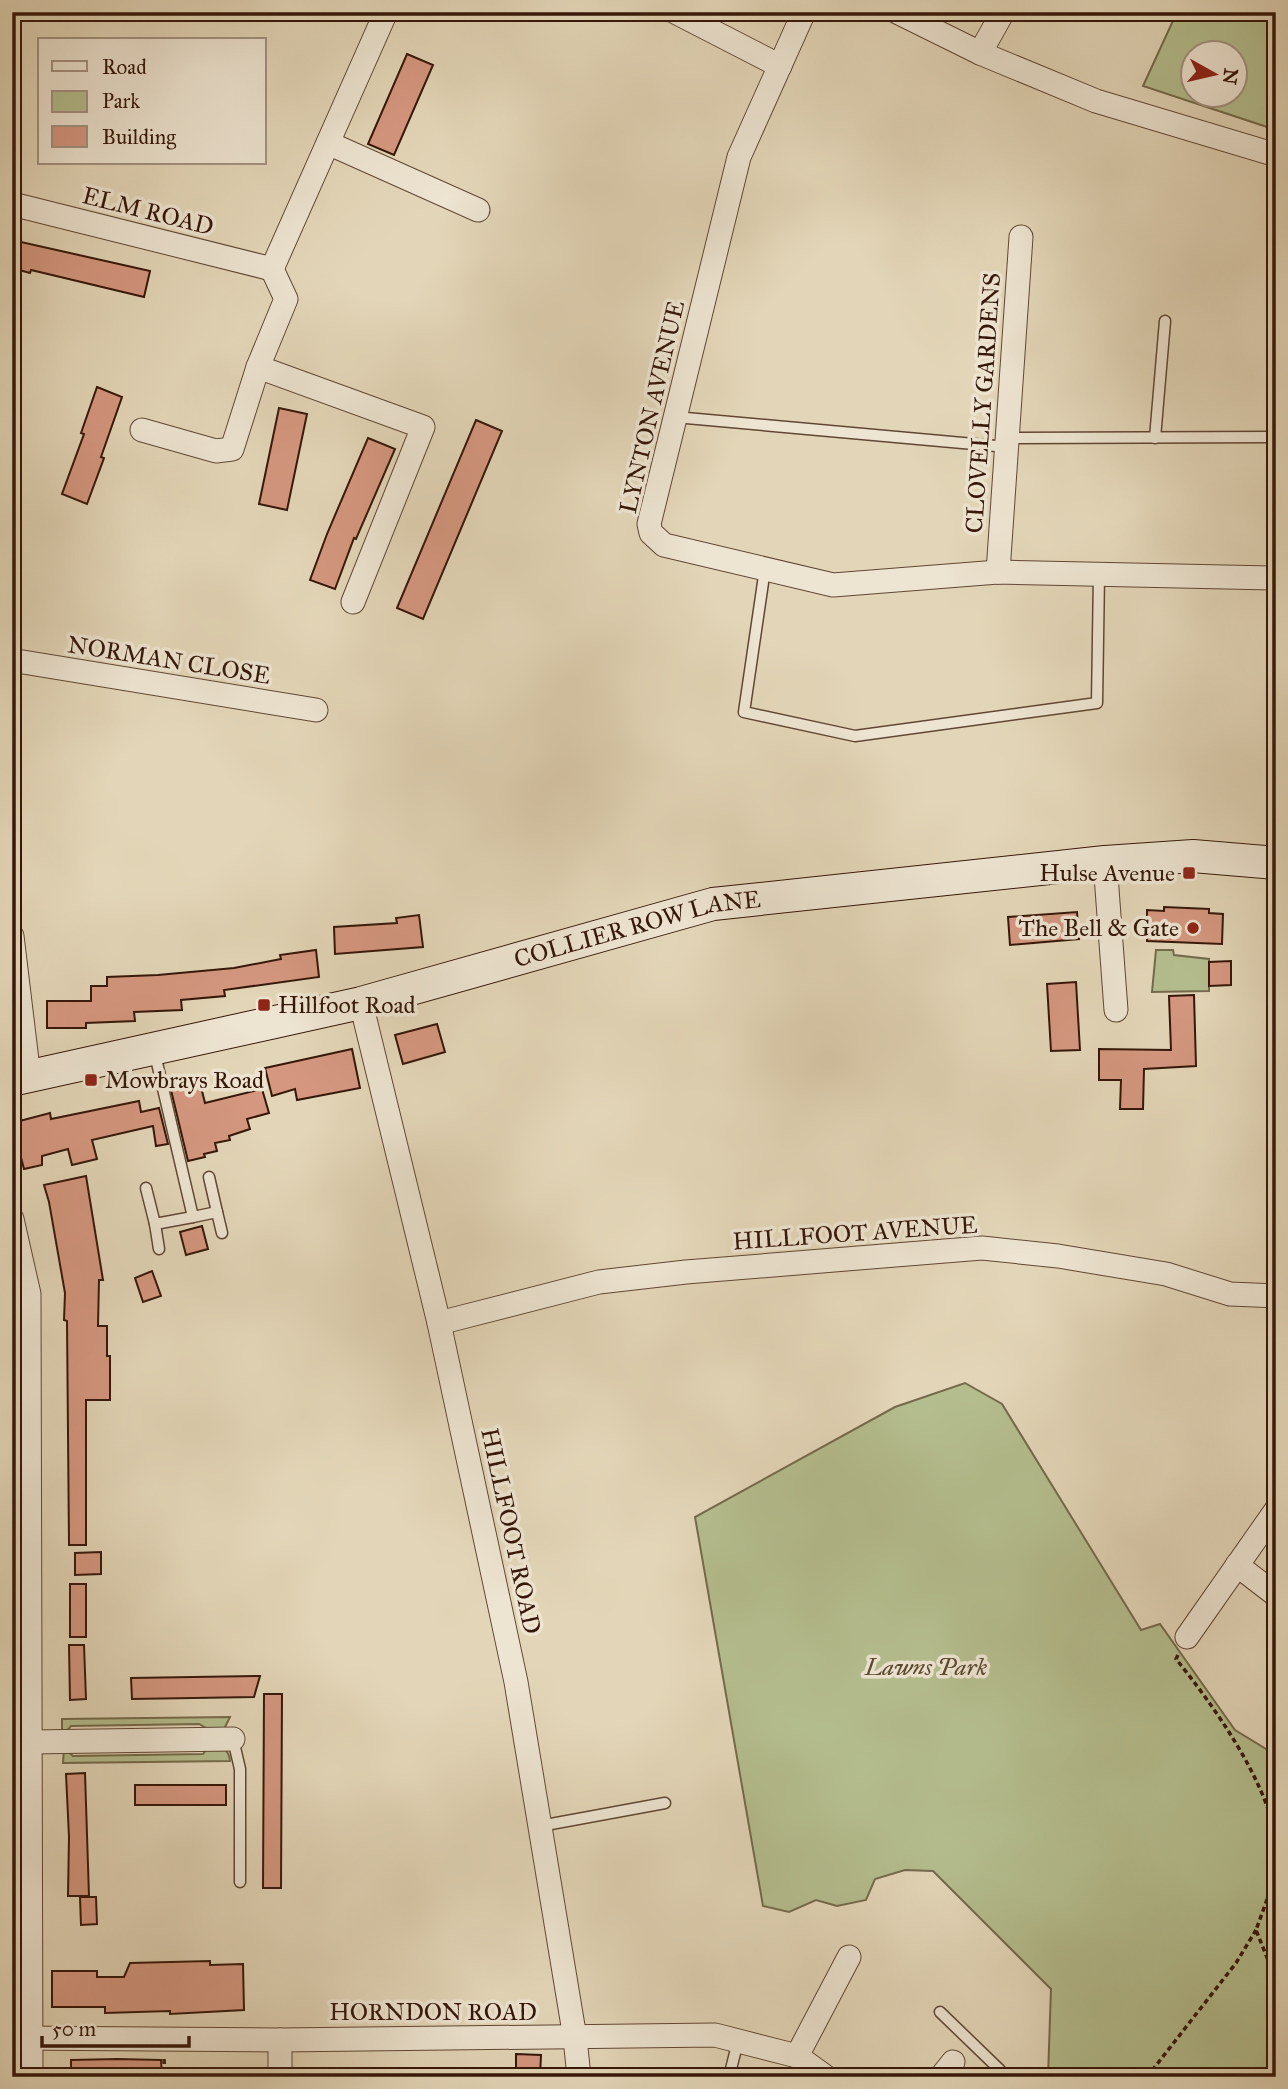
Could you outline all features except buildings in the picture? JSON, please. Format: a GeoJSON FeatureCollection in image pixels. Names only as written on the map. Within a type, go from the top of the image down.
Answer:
{"type":"FeatureCollection","features":[{"type":"Feature","properties":{"kind":"main road","name":"COLLIER ROW LANE"},"geometry":{"type":"LineString","coordinates":[[21,1078],[361,1003],[713,904],[1105,862],[1193,856],[1276,863]]}},
{"type":"Feature","properties":{"kind":"street"},"geometry":{"type":"LineString","coordinates":[[142,430],[216,451],[232,449],[258,367],[286,299],[272,269],[386,12]]}},
{"type":"Feature","properties":{"kind":"street"},"geometry":{"type":"LineString","coordinates":[[675,12],[780,66]]}},
{"type":"Feature","properties":{"kind":"street","name":"LYNTON AVENUE"},"geometry":{"type":"LineString","coordinates":[[804,12],[739,157],[649,524],[651,533],[664,545],[833,585],[998,572],[1276,578]]}},
{"type":"Feature","properties":{"kind":"street"},"geometry":{"type":"LineString","coordinates":[[897,12],[980,53],[1096,101],[1276,155]]}},
{"type":"Feature","properties":{"kind":"street"},"geometry":{"type":"LineString","coordinates":[[980,53],[1003,12]]}},
{"type":"Feature","properties":{"kind":"street"},"geometry":{"type":"LineString","coordinates":[[328,143],[478,210]]}},
{"type":"Feature","properties":{"kind":"street","name":"ELM ROAD"},"geometry":{"type":"LineString","coordinates":[[12,204],[272,269]]}},
{"type":"Feature","properties":{"kind":"street","name":"CLOVELLY GARDENS"},"geometry":{"type":"LineString","coordinates":[[998,572],[1021,237]]}},
{"type":"Feature","properties":{"kind":"street"},"geometry":{"type":"LineString","coordinates":[[258,367],[423,427],[353,602]]}},
{"type":"Feature","properties":{"kind":"street","name":"NORMAN CLOSE"},"geometry":{"type":"LineString","coordinates":[[12,662],[316,710]]}},
{"type":"Feature","properties":{"kind":"street"},"geometry":{"type":"LineString","coordinates":[[1105,862],[1116,1010]]}},
{"type":"Feature","properties":{"kind":"street"},"geometry":{"type":"LineString","coordinates":[[12,936],[21,1078]]}},
{"type":"Feature","properties":{"kind":"street","name":"HILLFOOT ROAD"},"geometry":{"type":"LineString","coordinates":[[361,1003],[439,1323],[516,1682],[575,2038],[579,2077]]}},
{"type":"Feature","properties":{"kind":"street"},"geometry":{"type":"LineString","coordinates":[[12,1219],[29,1294],[21,1654],[31,1742],[22,1914],[22,2038],[31,2077]]}},
{"type":"Feature","properties":{"kind":"street","name":"HILLFOOT AVENUE"},"geometry":{"type":"LineString","coordinates":[[439,1323],[599,1282],[686,1272],[982,1248],[1058,1256],[1166,1274],[1230,1294],[1276,1296]]}},
{"type":"Feature","properties":{"kind":"street"},"geometry":{"type":"LineString","coordinates":[[1186,1637],[1276,1510]]}},
{"type":"Feature","properties":{"kind":"street"},"geometry":{"type":"LineString","coordinates":[[1237,1565],[1276,1595]]}},
{"type":"Feature","properties":{"kind":"street"},"geometry":{"type":"LineString","coordinates":[[31,1742],[233,1739]]}},
{"type":"Feature","properties":{"kind":"street"},"geometry":{"type":"LineString","coordinates":[[797,2056],[849,1957]]}},
{"type":"Feature","properties":{"kind":"street","name":"HORNDON ROAD"},"geometry":{"type":"LineString","coordinates":[[22,2038],[280,2040],[715,2035],[797,2056],[826,2077]]}},
{"type":"Feature","properties":{"kind":"street"},"geometry":{"type":"LineString","coordinates":[[280,2040],[280,2077]]}},
{"type":"Feature","properties":{"kind":"lane"},"geometry":{"type":"LineString","coordinates":[[1155,438],[1165,321]]}},
{"type":"Feature","properties":{"kind":"lane"},"geometry":{"type":"LineString","coordinates":[[675,417],[1007,442],[1276,437]]}},
{"type":"Feature","properties":{"kind":"lane"},"geometry":{"type":"LineString","coordinates":[[765,569],[744,712],[855,736],[1097,703],[1099,574]]}},
{"type":"Feature","properties":{"kind":"lane"},"geometry":{"type":"LineString","coordinates":[[154,1048],[192,1217]]}},
{"type":"Feature","properties":{"kind":"lane"},"geometry":{"type":"LineString","coordinates":[[209,1177],[222,1233]]}},
{"type":"Feature","properties":{"kind":"lane"},"geometry":{"type":"LineString","coordinates":[[146,1188],[159,1249]]}},
{"type":"Feature","properties":{"kind":"lane"},"geometry":{"type":"LineString","coordinates":[[155,1224],[217,1212]]}},
{"type":"Feature","properties":{"kind":"lane"},"geometry":{"type":"LineString","coordinates":[[233,1739],[240,1769],[240,1882]]}},
{"type":"Feature","properties":{"kind":"lane"},"geometry":{"type":"LineString","coordinates":[[540,1826],[665,1803]]}},
{"type":"Feature","properties":{"kind":"lane"},"geometry":{"type":"LineString","coordinates":[[940,2011],[1000,2070]]}},
{"type":"Feature","properties":{"kind":"lane"},"geometry":{"type":"LineString","coordinates":[[729,2077],[738,2041]]}},
{"type":"Feature","properties":{"kind":"lane"},"geometry":{"type":"LineString","coordinates":[[947,2069],[971,2041]]}},
{"type":"Feature","properties":{"kind":"path"},"geometry":{"type":"LineString","coordinates":[[1186,1637],[1176,1659],[1243,1756],[1273,1820],[1276,1838]]}},
{"type":"Feature","properties":{"kind":"path"},"geometry":{"type":"LineString","coordinates":[[1147,2077],[1236,1963],[1256,1930],[1276,1875]]}},
{"type":"Feature","properties":{"kind":"path"},"geometry":{"type":"LineString","coordinates":[[1256,1930],[1276,1980]]}},
{"type":"Feature","properties":{"kind":"green space"},"geometry":{"type":"Polygon","coordinates":[[[1177,12],[1276,12],[1276,130],[1210,108],[1250,108],[1250,38],[1180,38],[1180,98],[1143,86],[1177,12]]]}},
{"type":"Feature","properties":{"kind":"green space"},"geometry":{"type":"Polygon","coordinates":[[[1156,950],[1173,950],[1174,955],[1209,959],[1209,991],[1152,992],[1156,950]]]}},
{"type":"Feature","properties":{"kind":"green space","name":"Lawns Park"},"geometry":{"type":"Polygon","coordinates":[[[965,1383],[1002,1404],[1141,1630],[1160,1624],[1235,1730],[1276,1755],[1276,2077],[1048,2077],[1051,1989],[933,1871],[905,1870],[875,1879],[866,1900],[837,1906],[816,1900],[789,1912],[763,1906],[695,1517],[895,1407],[965,1383]]]}},
{"type":"Feature","properties":{"kind":"green space"},"geometry":{"type":"Polygon","coordinates":[[[230,1717],[223,1731],[213,1732],[199,1724],[71,1726],[62,1733],[62,1719],[230,1717]]]}},
{"type":"Feature","properties":{"kind":"green space"},"geometry":{"type":"Polygon","coordinates":[[[210,1745],[226,1751],[230,1761],[63,1763],[64,1748],[73,1756],[203,1754],[210,1745]]]}},
{"type":"Feature","properties":{"kind":"place","name":"Hulse Avenue"},"geometry":{"type":"Point","coordinates":[1189,873]}},
{"type":"Feature","properties":{"kind":"place","name":"The Bell & Gate"},"geometry":{"type":"Point","coordinates":[1193,928]}},
{"type":"Feature","properties":{"kind":"place","name":"Hillfoot Road"},"geometry":{"type":"Point","coordinates":[264,1005]}},
{"type":"Feature","properties":{"kind":"place","name":"Mowbrays Road"},"geometry":{"type":"Point","coordinates":[91,1080]}}]}
